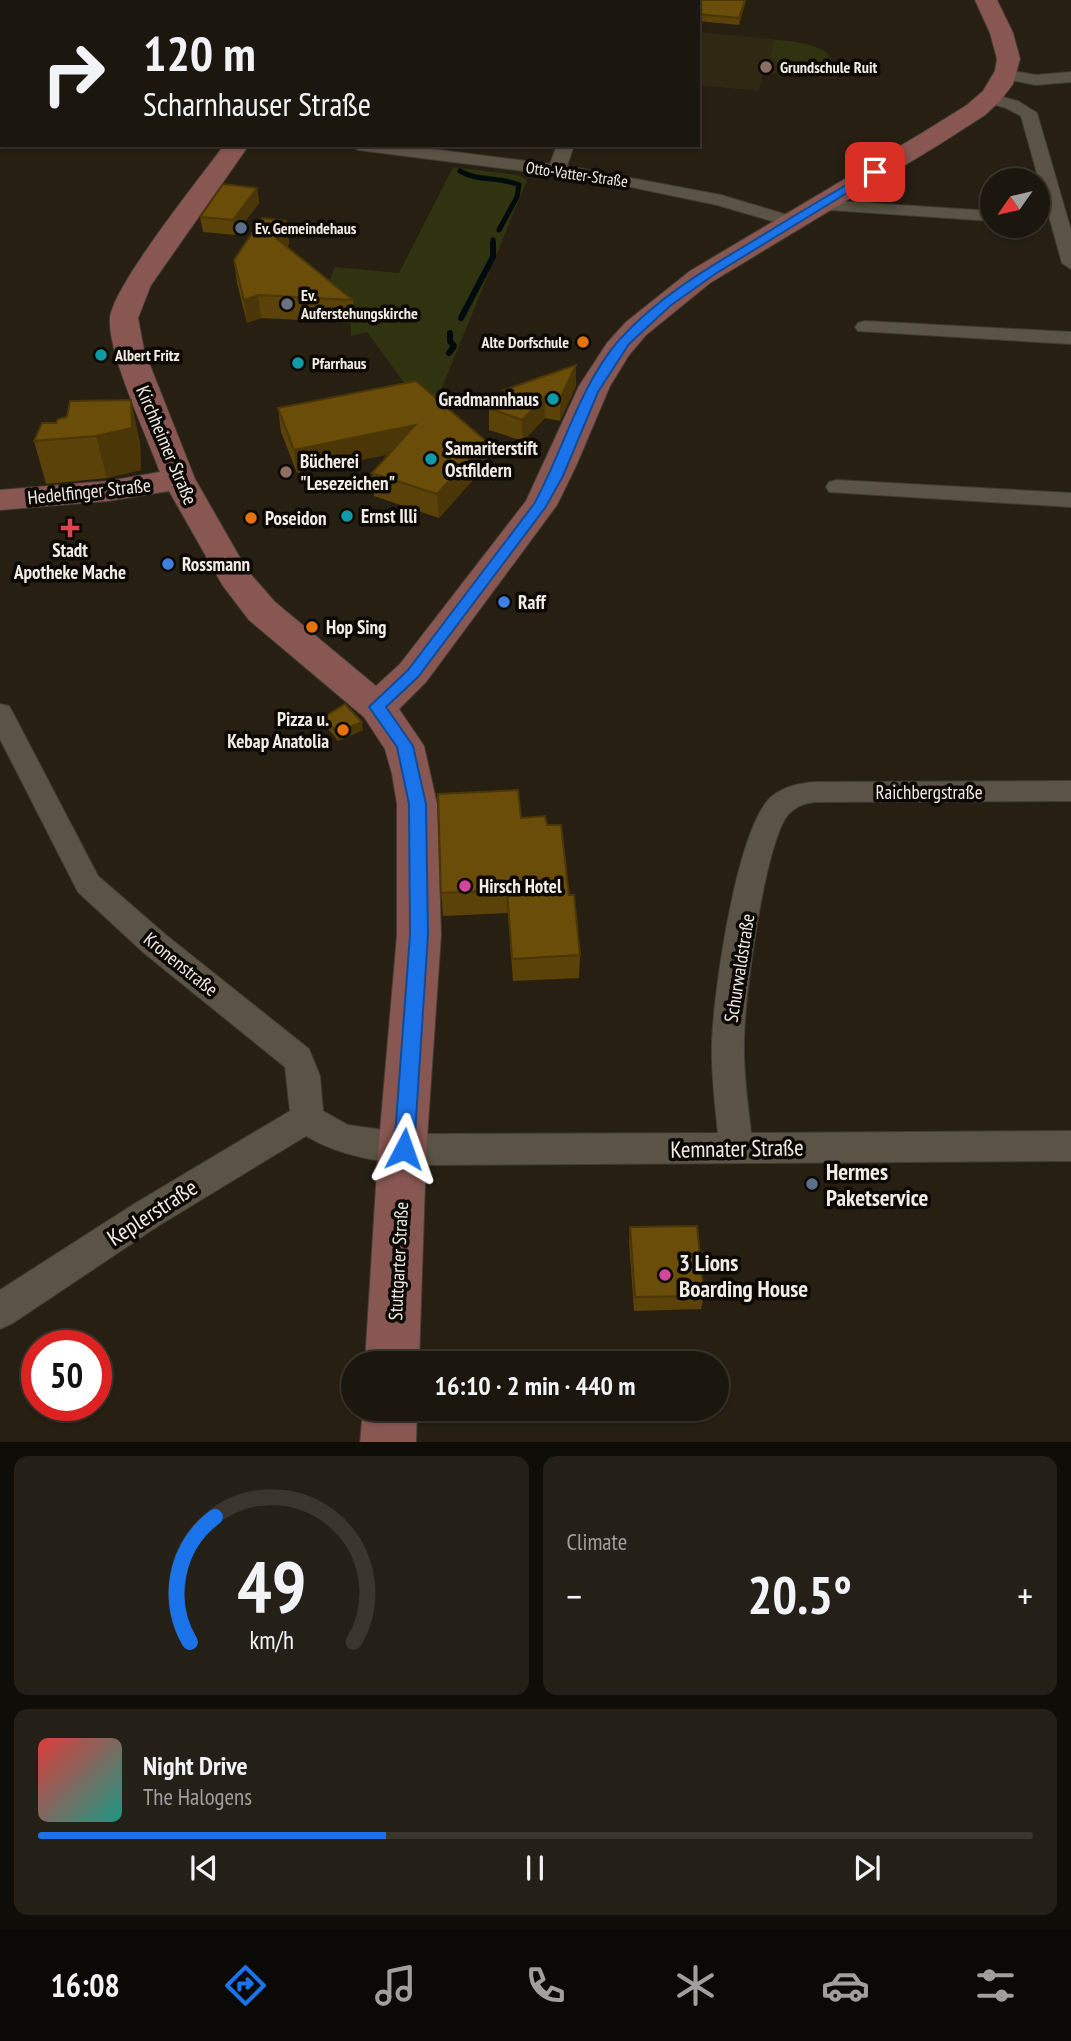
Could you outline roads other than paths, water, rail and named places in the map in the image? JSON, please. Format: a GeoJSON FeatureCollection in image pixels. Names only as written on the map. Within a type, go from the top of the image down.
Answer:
{"type":"FeatureCollection","features":[{"type":"Feature","properties":{"kind":"main road"},"geometry":{"type":"LineString","coordinates":[[377,707],[413,673],[540,505],[556,476],[592,392],[617,351],[684,289],[991,99],[1002,87],[1007,75],[1008,52],[986,0]]}},
{"type":"Feature","properties":{"kind":"main road","name":"Kirchheimer Straße"},"geometry":{"type":"LineString","coordinates":[[236,147],[136,285],[124,318],[125,338],[178,479],[228,566],[262,611],[377,707]]}},
{"type":"Feature","properties":{"kind":"main road","name":"Hedelfinger Straße"},"geometry":{"type":"LineString","coordinates":[[0,500],[97,492],[178,479]]}},
{"type":"Feature","properties":{"kind":"main road","name":"Stuttgarter Straße"},"geometry":{"type":"LineString","coordinates":[[377,707],[404,746],[417,804],[419,935],[393,1351]]}},
{"type":"Feature","properties":{"kind":"main road"},"geometry":{"type":"LineString","coordinates":[[388,1442],[389,1421]]}},
{"type":"Feature","properties":{"kind":"street"},"geometry":{"type":"LineString","coordinates":[[1007,75],[1036,80],[1071,77]]}},
{"type":"Feature","properties":{"kind":"street"},"geometry":{"type":"LineString","coordinates":[[991,99],[1012,104],[1029,113],[1064,219],[1071,263]]}},
{"type":"Feature","properties":{"kind":"street","name":"Otto-Vatter-Straße"},"geometry":{"type":"LineString","coordinates":[[374,147],[557,170],[680,191],[754,208],[807,213]]}},
{"type":"Feature","properties":{"kind":"street"},"geometry":{"type":"LineString","coordinates":[[557,170],[565,147]]}},
{"type":"Feature","properties":{"kind":"street"},"geometry":{"type":"LineString","coordinates":[[807,213],[980,216]]}},
{"type":"Feature","properties":{"kind":"street"},"geometry":{"type":"LineString","coordinates":[[865,327],[1071,338]]}},
{"type":"Feature","properties":{"kind":"street"},"geometry":{"type":"LineString","coordinates":[[837,487],[1071,500]]}},
{"type":"Feature","properties":{"kind":"street","name":"Kronenstraße"},"geometry":{"type":"LineString","coordinates":[[0,713],[88,884],[155,944],[298,1059],[304,1076],[307,1118]]}},
{"type":"Feature","properties":{"kind":"street","name":"Raichbergstraße"},"geometry":{"type":"LineString","coordinates":[[788,799],[799,793],[815,792],[1071,791]]}},
{"type":"Feature","properties":{"kind":"street","name":"Schurwaldstraße"},"geometry":{"type":"LineString","coordinates":[[736,1147],[728,1037],[736,964],[769,822],[778,807],[788,799]]}},
{"type":"Feature","properties":{"kind":"street"},"geometry":{"type":"LineString","coordinates":[[307,1118],[326,1131],[371,1144],[404,1149]]}},
{"type":"Feature","properties":{"kind":"street","name":"Keplerstraße"},"geometry":{"type":"LineString","coordinates":[[0,1311],[146,1215],[307,1118]]}},
{"type":"Feature","properties":{"kind":"street","name":"Kemnater Straße"},"geometry":{"type":"LineString","coordinates":[[404,1149],[1071,1146]]}},
{"type":"Feature","properties":{"kind":"waterway"},"geometry":{"type":"LineString","coordinates":[[460,171],[474,177],[519,185],[517,197],[499,230]]}},
{"type":"Feature","properties":{"kind":"waterway"},"geometry":{"type":"LineString","coordinates":[[461,318],[493,257],[493,240]]}},
{"type":"Feature","properties":{"kind":"waterway"},"geometry":{"type":"LineString","coordinates":[[449,353],[454,346],[450,341],[450,333]]}},
{"type":"Feature","properties":{"kind":"place","name":"Grundschule Ruit"},"geometry":{"type":"Point","coordinates":[766,67]}},
{"type":"Feature","properties":{"kind":"place","name":"Ev. Gemeindehaus"},"geometry":{"type":"Point","coordinates":[241,228]}},
{"type":"Feature","properties":{"kind":"place","name":"Ev. Auferstehungskirche"},"geometry":{"type":"Point","coordinates":[287,304]}},
{"type":"Feature","properties":{"kind":"place","name":"Alte Dorfschule"},"geometry":{"type":"Point","coordinates":[583,342]}},
{"type":"Feature","properties":{"kind":"place","name":"Albert Fritz"},"geometry":{"type":"Point","coordinates":[101,355]}},
{"type":"Feature","properties":{"kind":"place","name":"Pfarrhaus"},"geometry":{"type":"Point","coordinates":[298,363]}},
{"type":"Feature","properties":{"kind":"place","name":"Gradmannhaus"},"geometry":{"type":"Point","coordinates":[553,399]}},
{"type":"Feature","properties":{"kind":"place","name":"Samariterstift Ostfildern"},"geometry":{"type":"Point","coordinates":[431,459]}},
{"type":"Feature","properties":{"kind":"place","name":"Bücherei \"Lesezeichen\""},"geometry":{"type":"Point","coordinates":[286,472]}},
{"type":"Feature","properties":{"kind":"place","name":"Ernst Illi"},"geometry":{"type":"Point","coordinates":[347,516]}},
{"type":"Feature","properties":{"kind":"place","name":"Poseidon"},"geometry":{"type":"Point","coordinates":[251,518]}},
{"type":"Feature","properties":{"kind":"place","name":"Stadt Apotheke Mache"},"geometry":{"type":"Point","coordinates":[70,528]}},
{"type":"Feature","properties":{"kind":"place","name":"Rossmann"},"geometry":{"type":"Point","coordinates":[168,564]}},
{"type":"Feature","properties":{"kind":"place","name":"Raff"},"geometry":{"type":"Point","coordinates":[504,602]}},
{"type":"Feature","properties":{"kind":"place","name":"Hop Sing"},"geometry":{"type":"Point","coordinates":[312,627]}},
{"type":"Feature","properties":{"kind":"place","name":"Pizza u. Kebap Anatolia"},"geometry":{"type":"Point","coordinates":[343,730]}},
{"type":"Feature","properties":{"kind":"place","name":"Hirsch Hotel"},"geometry":{"type":"Point","coordinates":[465,886]}},
{"type":"Feature","properties":{"kind":"place","name":"Hermes Paketservice"},"geometry":{"type":"Point","coordinates":[812,1184]}},
{"type":"Feature","properties":{"kind":"place","name":"3 Lions Boarding House"},"geometry":{"type":"Point","coordinates":[665,1275]}}]}
